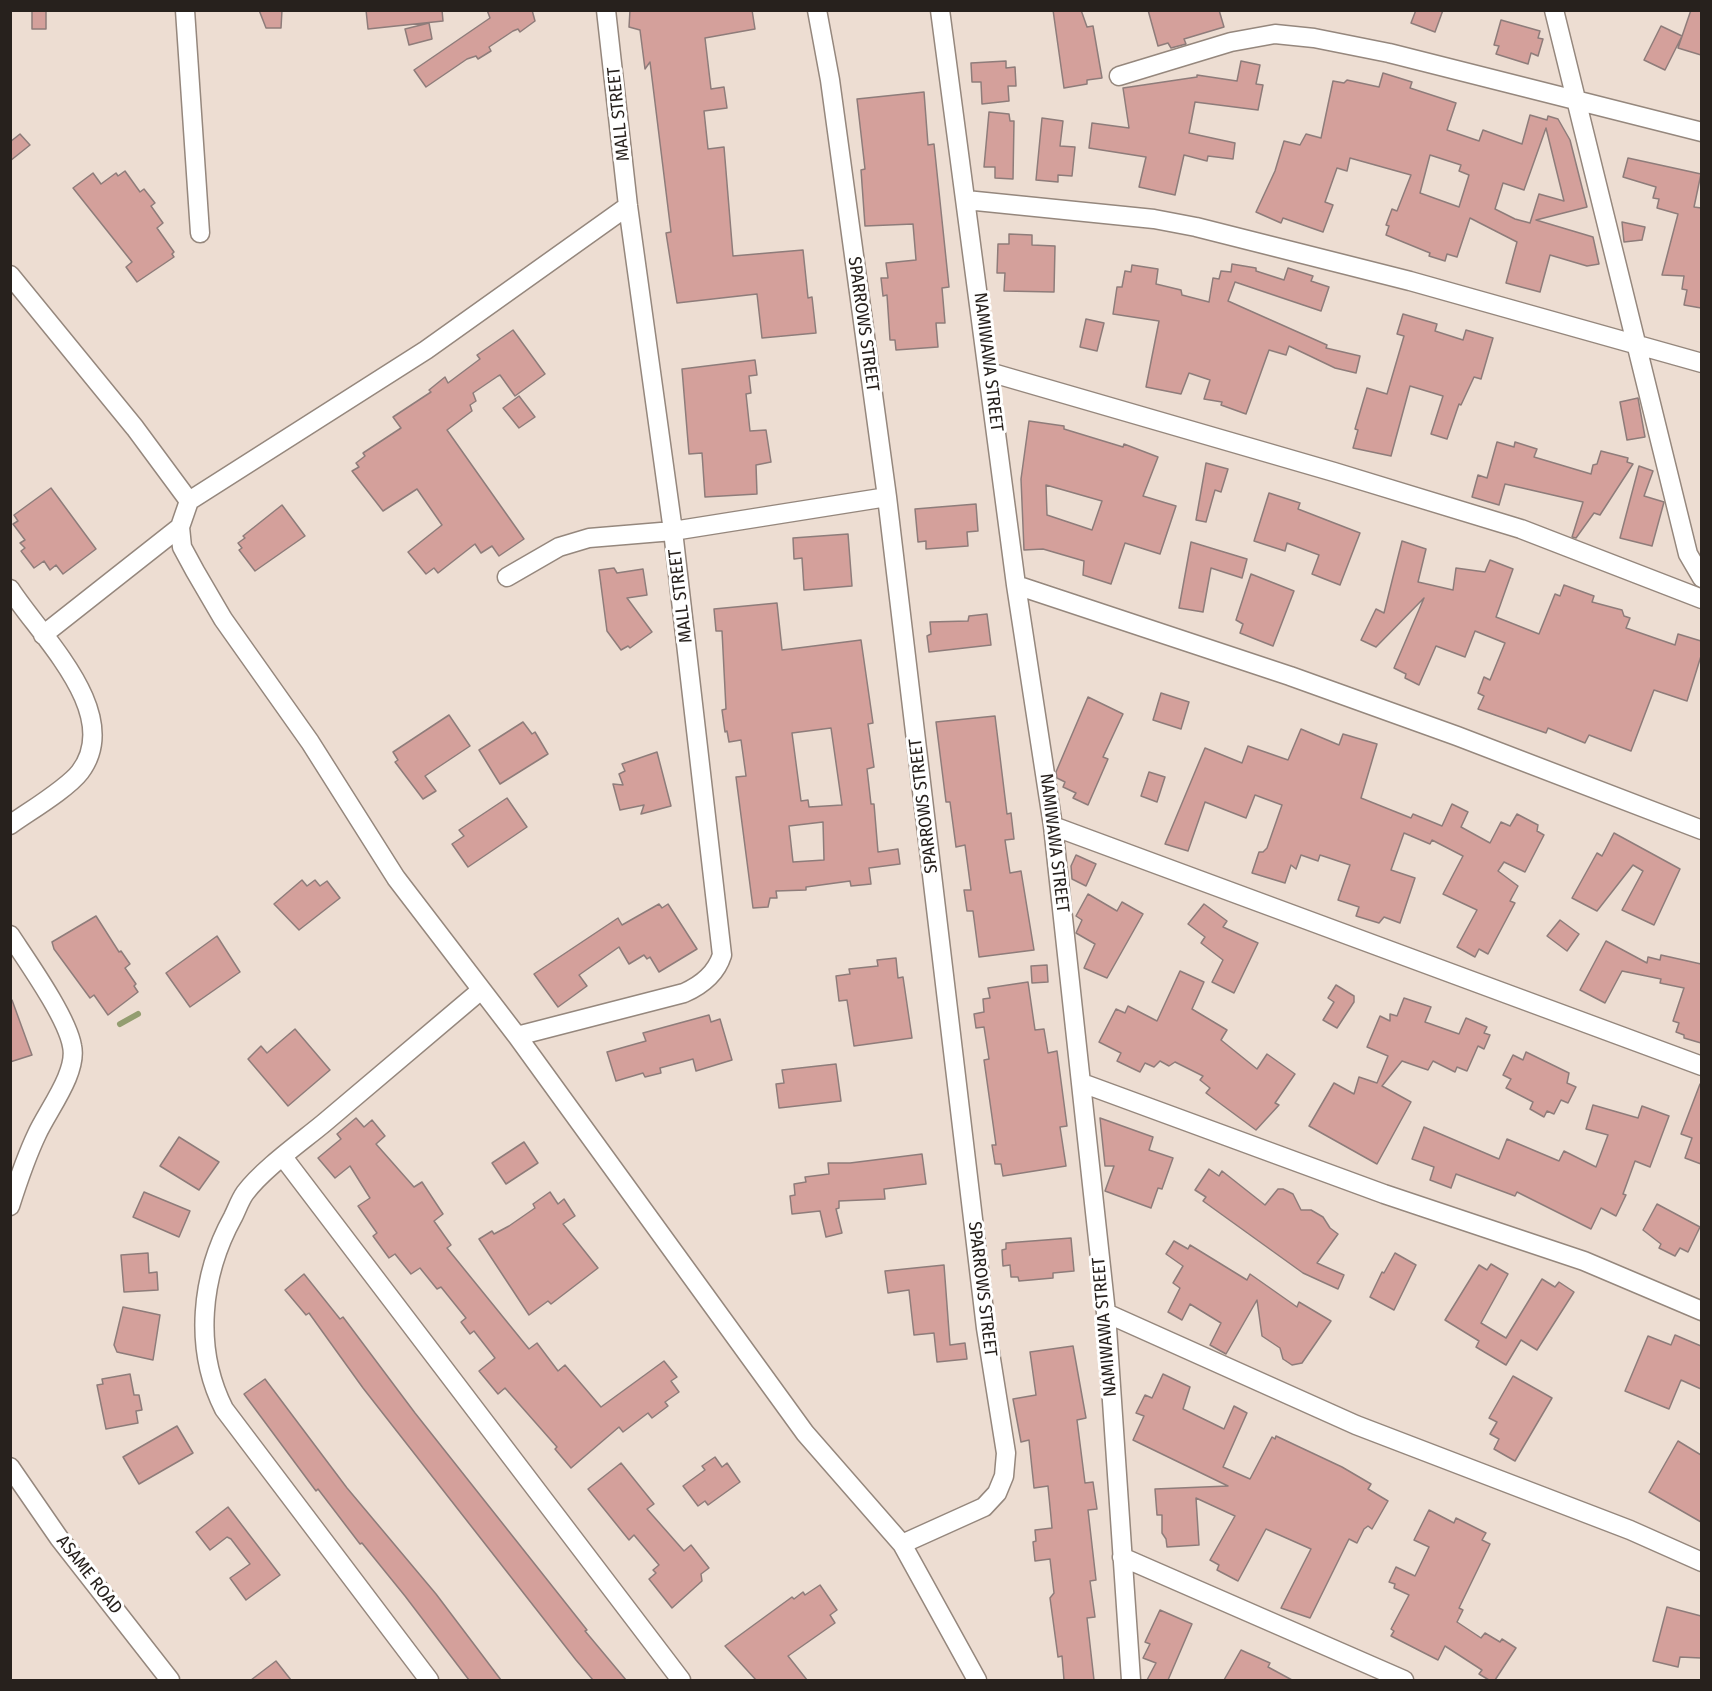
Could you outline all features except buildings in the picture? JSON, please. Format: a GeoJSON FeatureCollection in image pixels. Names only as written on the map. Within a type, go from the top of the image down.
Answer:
{"type":"FeatureCollection","features":[{"type":"Feature","properties":{"kind":"street"},"geometry":{"type":"LineString","coordinates":[[185,10],[200,233]]}},
{"type":"Feature","properties":{"kind":"street","name":"MALL STREET"},"geometry":{"type":"LineString","coordinates":[[517,1036],[684,993],[698,987],[718,966],[722,943],[673,531],[628,206],[606,10]]}},
{"type":"Feature","properties":{"kind":"street","name":"SPARROWS STREET"},"geometry":{"type":"LineString","coordinates":[[817,10],[830,80],[887,497],[986,1328],[1006,1452],[1004,1476],[997,1493],[984,1507],[902,1544]]}},
{"type":"Feature","properties":{"kind":"street","name":"NAMIWAWA STREET"},"geometry":{"type":"LineString","coordinates":[[940,10],[1016,585],[1053,826],[1106,1313],[1131,1680]]}},
{"type":"Feature","properties":{"kind":"street"},"geometry":{"type":"LineString","coordinates":[[1554,10],[1688,554],[1701,578]]}},
{"type":"Feature","properties":{"kind":"street"},"geometry":{"type":"LineString","coordinates":[[1119,76],[1231,42],[1275,34],[1314,38],[1389,53],[1701,132]]}},
{"type":"Feature","properties":{"kind":"street"},"geometry":{"type":"LineString","coordinates":[[966,200],[1154,219],[1196,227],[1410,281],[1701,363]]}},
{"type":"Feature","properties":{"kind":"street"},"geometry":{"type":"LineString","coordinates":[[628,206],[426,350],[189,501],[180,527],[182,547],[223,619],[310,742],[396,878],[480,991],[517,1036],[805,1433],[902,1544],[977,1680]]}},
{"type":"Feature","properties":{"kind":"street"},"geometry":{"type":"LineString","coordinates":[[10,275],[135,428],[189,501]]}},
{"type":"Feature","properties":{"kind":"street"},"geometry":{"type":"LineString","coordinates":[[989,372],[1311,465],[1521,529],[1701,599]]}},
{"type":"Feature","properties":{"kind":"street"},"geometry":{"type":"LineString","coordinates":[[507,577],[559,548],[589,538],[673,531],[887,497]]}},
{"type":"Feature","properties":{"kind":"street"},"geometry":{"type":"LineString","coordinates":[[43,635],[180,527]]}},
{"type":"Feature","properties":{"kind":"street"},"geometry":{"type":"LineString","coordinates":[[1016,585],[1290,676],[1457,736],[1701,830]]}},
{"type":"Feature","properties":{"kind":"street"},"geometry":{"type":"LineString","coordinates":[[10,589],[73,675],[82,693],[94,730],[91,754],[78,775],[10,825]]}},
{"type":"Feature","properties":{"kind":"street"},"geometry":{"type":"LineString","coordinates":[[1053,826],[1701,1066]]}},
{"type":"Feature","properties":{"kind":"street"},"geometry":{"type":"LineString","coordinates":[[10,934],[36,973],[73,1048],[71,1068],[38,1131],[21,1171],[10,1206]]}},
{"type":"Feature","properties":{"kind":"street"},"geometry":{"type":"LineString","coordinates":[[429,1680],[224,1409],[212,1386],[206,1352],[205,1324],[212,1263],[220,1239],[246,1192],[283,1157],[480,991]]}},
{"type":"Feature","properties":{"kind":"street"},"geometry":{"type":"LineString","coordinates":[[1082,1083],[1384,1194],[1584,1262],[1701,1311]]}},
{"type":"Feature","properties":{"kind":"street"},"geometry":{"type":"LineString","coordinates":[[283,1157],[681,1680]]}},
{"type":"Feature","properties":{"kind":"street"},"geometry":{"type":"LineString","coordinates":[[1106,1313],[1356,1425],[1630,1530],[1701,1562]]}},
{"type":"Feature","properties":{"kind":"street","name":"ASAME ROAD"},"geometry":{"type":"LineString","coordinates":[[10,1467],[59,1538],[170,1680]]}},
{"type":"Feature","properties":{"kind":"street"},"geometry":{"type":"LineString","coordinates":[[1122,1557],[1404,1680]]}},
{"type":"Feature","properties":{"kind":"waterway"},"geometry":{"type":"LineString","coordinates":[[120,1024],[138,1014]]}}]}
